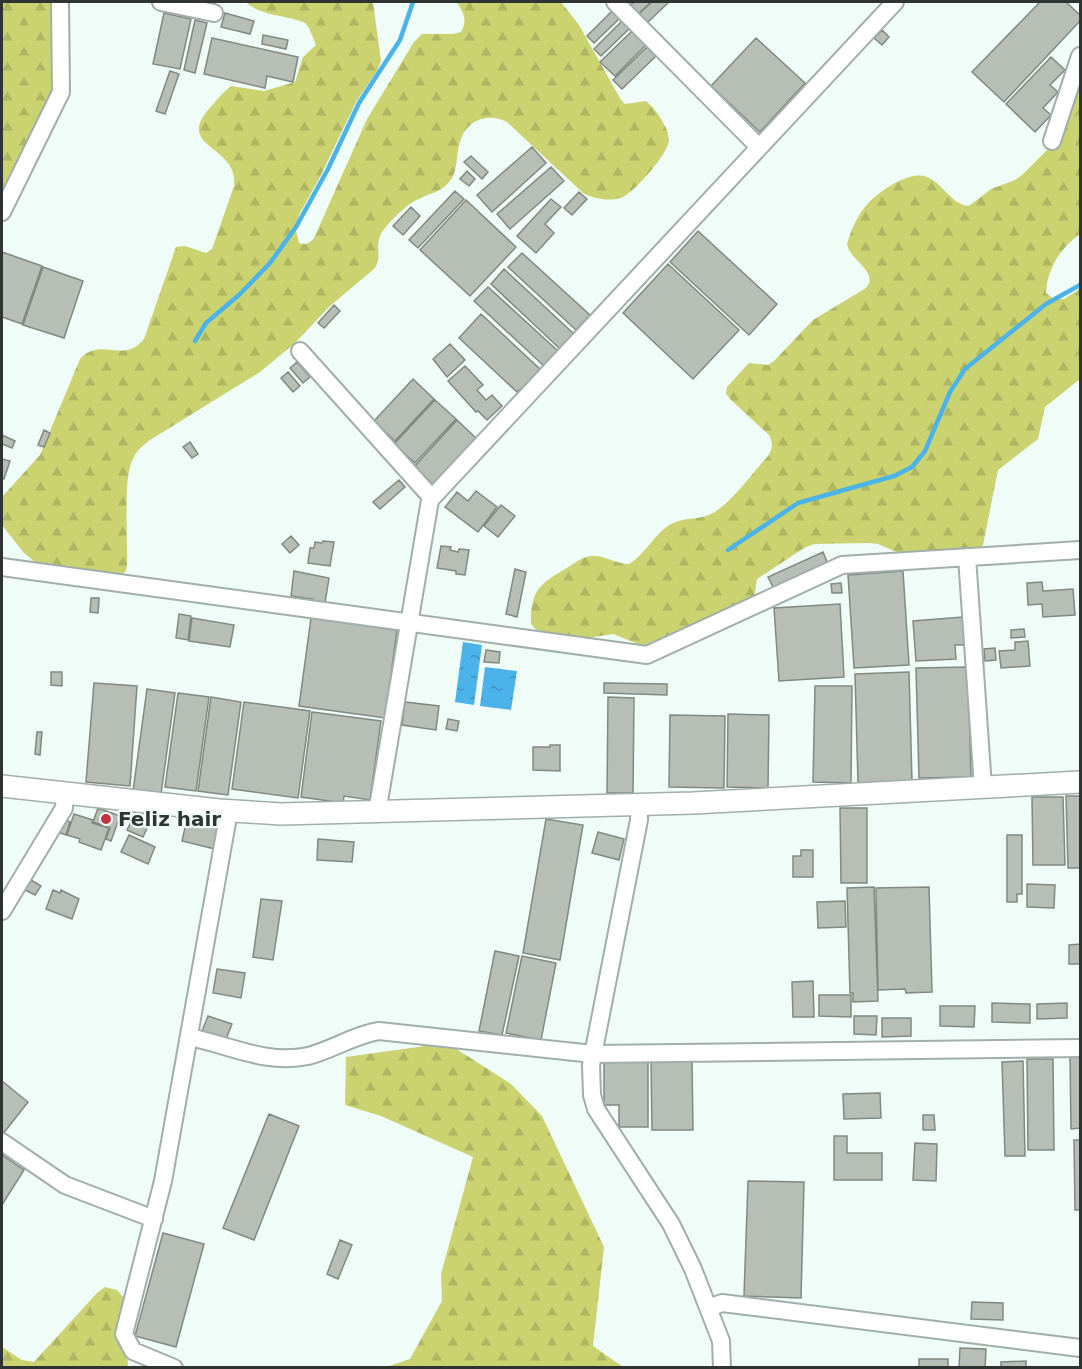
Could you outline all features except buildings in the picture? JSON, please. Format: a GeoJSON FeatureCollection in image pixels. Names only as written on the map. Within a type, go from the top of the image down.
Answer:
{"type":"FeatureCollection","features":[{"type":"Feature","properties":{"kind":"street"},"geometry":{"type":"LineString","coordinates":[[2,212],[61,92],[60,2]]}},
{"type":"Feature","properties":{"kind":"street"},"geometry":{"type":"LineString","coordinates":[[161,2],[214,13]]}},
{"type":"Feature","properties":{"kind":"street"},"geometry":{"type":"LineString","coordinates":[[615,2],[759,147]]}},
{"type":"Feature","properties":{"kind":"street"},"geometry":{"type":"LineString","coordinates":[[379,812],[409,622],[432,498],[895,2]]}},
{"type":"Feature","properties":{"kind":"street"},"geometry":{"type":"LineString","coordinates":[[1052,141],[1080,56]]}},
{"type":"Feature","properties":{"kind":"street"},"geometry":{"type":"LineString","coordinates":[[300,351],[432,498]]}},
{"type":"Feature","properties":{"kind":"street"},"geometry":{"type":"LineString","coordinates":[[2,567],[647,655],[842,565],[1080,550]]}},
{"type":"Feature","properties":{"kind":"street"},"geometry":{"type":"LineString","coordinates":[[967,557],[982,787]]}},
{"type":"Feature","properties":{"kind":"street"},"geometry":{"type":"LineString","coordinates":[[2,786],[273,814],[639,806],[1080,782]]}},
{"type":"Feature","properties":{"kind":"street"},"geometry":{"type":"LineString","coordinates":[[2,911],[64,808],[65,793]]}},
{"type":"Feature","properties":{"kind":"street"},"geometry":{"type":"LineString","coordinates":[[639,806],[639,820],[593,1054],[591,1095],[596,1109],[671,1224],[693,1269],[721,1341],[722,1368]]}},
{"type":"Feature","properties":{"kind":"street"},"geometry":{"type":"LineString","coordinates":[[174,1368],[133,1351],[124,1334],[164,1181],[229,811]]}},
{"type":"Feature","properties":{"kind":"street"},"geometry":{"type":"LineString","coordinates":[[189,1037],[254,1055],[278,1059],[310,1056],[352,1038],[379,1031],[593,1054],[1080,1048]]}},
{"type":"Feature","properties":{"kind":"street"},"geometry":{"type":"LineString","coordinates":[[2,1142],[65,1185],[154,1220]]}},
{"type":"Feature","properties":{"kind":"street"},"geometry":{"type":"LineString","coordinates":[[709,1308],[722,1303],[1080,1348]]}},
{"type":"Feature","properties":{"kind":"green space"},"geometry":{"type":"Polygon","coordinates":[[[2,2],[54,2],[53,90],[2,198],[2,2]]]}},
{"type":"Feature","properties":{"kind":"green space"},"geometry":{"type":"Polygon","coordinates":[[[246,2],[373,2],[381,61],[356,102],[299,215],[296,231],[299,243],[307,244],[314,238],[367,119],[414,42],[422,34],[461,32],[464,20],[457,2],[561,2],[579,25],[621,100],[625,104],[646,101],[657,113],[668,135],[668,146],[650,171],[628,193],[618,199],[603,199],[583,193],[507,122],[485,118],[472,123],[463,134],[454,174],[448,184],[412,203],[383,230],[378,243],[378,262],[374,269],[330,306],[295,343],[260,372],[150,440],[137,452],[129,470],[126,571],[121,575],[49,567],[35,562],[24,553],[2,525],[2,497],[40,455],[80,359],[96,350],[120,351],[136,346],[144,339],[176,247],[185,246],[206,253],[212,249],[234,186],[233,173],[228,162],[203,140],[199,133],[200,123],[208,110],[231,86],[264,91],[295,82],[303,57],[316,45],[305,23],[266,13],[246,2]]]}},
{"type":"Feature","properties":{"kind":"green space"},"geometry":{"type":"Polygon","coordinates":[[[1080,71],[1080,234],[1056,259],[1049,275],[1046,293],[1054,299],[1064,299],[1080,289],[1080,379],[1045,407],[1038,439],[998,470],[983,545],[979,549],[901,554],[878,544],[814,544],[804,548],[757,579],[754,598],[646,647],[613,634],[581,639],[545,635],[537,631],[531,624],[531,612],[536,594],[545,582],[577,561],[589,556],[629,564],[673,523],[708,515],[720,508],[768,456],[772,446],[769,435],[731,400],[726,394],[727,387],[749,363],[768,365],[813,320],[866,288],[869,282],[867,271],[849,250],[847,244],[854,224],[870,201],[895,183],[918,176],[933,180],[952,198],[969,206],[991,189],[1015,180],[1055,142],[1080,71]]]}},
{"type":"Feature","properties":{"kind":"green space"},"geometry":{"type":"Polygon","coordinates":[[[447,1043],[511,1084],[542,1116],[604,1247],[593,1346],[623,1367],[386,1367],[410,1359],[442,1301],[441,1274],[473,1157],[381,1116],[345,1105],[346,1057],[447,1043]]]}},
{"type":"Feature","properties":{"kind":"green space"},"geometry":{"type":"Polygon","coordinates":[[[105,1287],[117,1290],[124,1298],[128,1367],[2,1367],[2,1347],[22,1360],[34,1362],[105,1287]]]}},
{"type":"Feature","properties":{"kind":"water"},"geometry":{"type":"Polygon","coordinates":[[[463,642],[482,645],[474,705],[455,702],[463,642]]]}},
{"type":"Feature","properties":{"kind":"water"},"geometry":{"type":"Polygon","coordinates":[[[485,667],[517,671],[511,710],[480,706],[485,667]]]}},
{"type":"Feature","properties":{"kind":"waterway"},"geometry":{"type":"LineString","coordinates":[[195,341],[206,323],[239,295],[270,263],[296,227],[328,169],[359,103],[400,40],[413,2]]}},
{"type":"Feature","properties":{"kind":"waterway"},"geometry":{"type":"LineString","coordinates":[[728,550],[798,503],[894,476],[912,467],[925,451],[950,392],[965,369],[1046,304],[1080,285]]}},
{"type":"Feature","properties":{"kind":"place","name":"Feliz hair"},"geometry":{"type":"Point","coordinates":[106,819]}}]}
